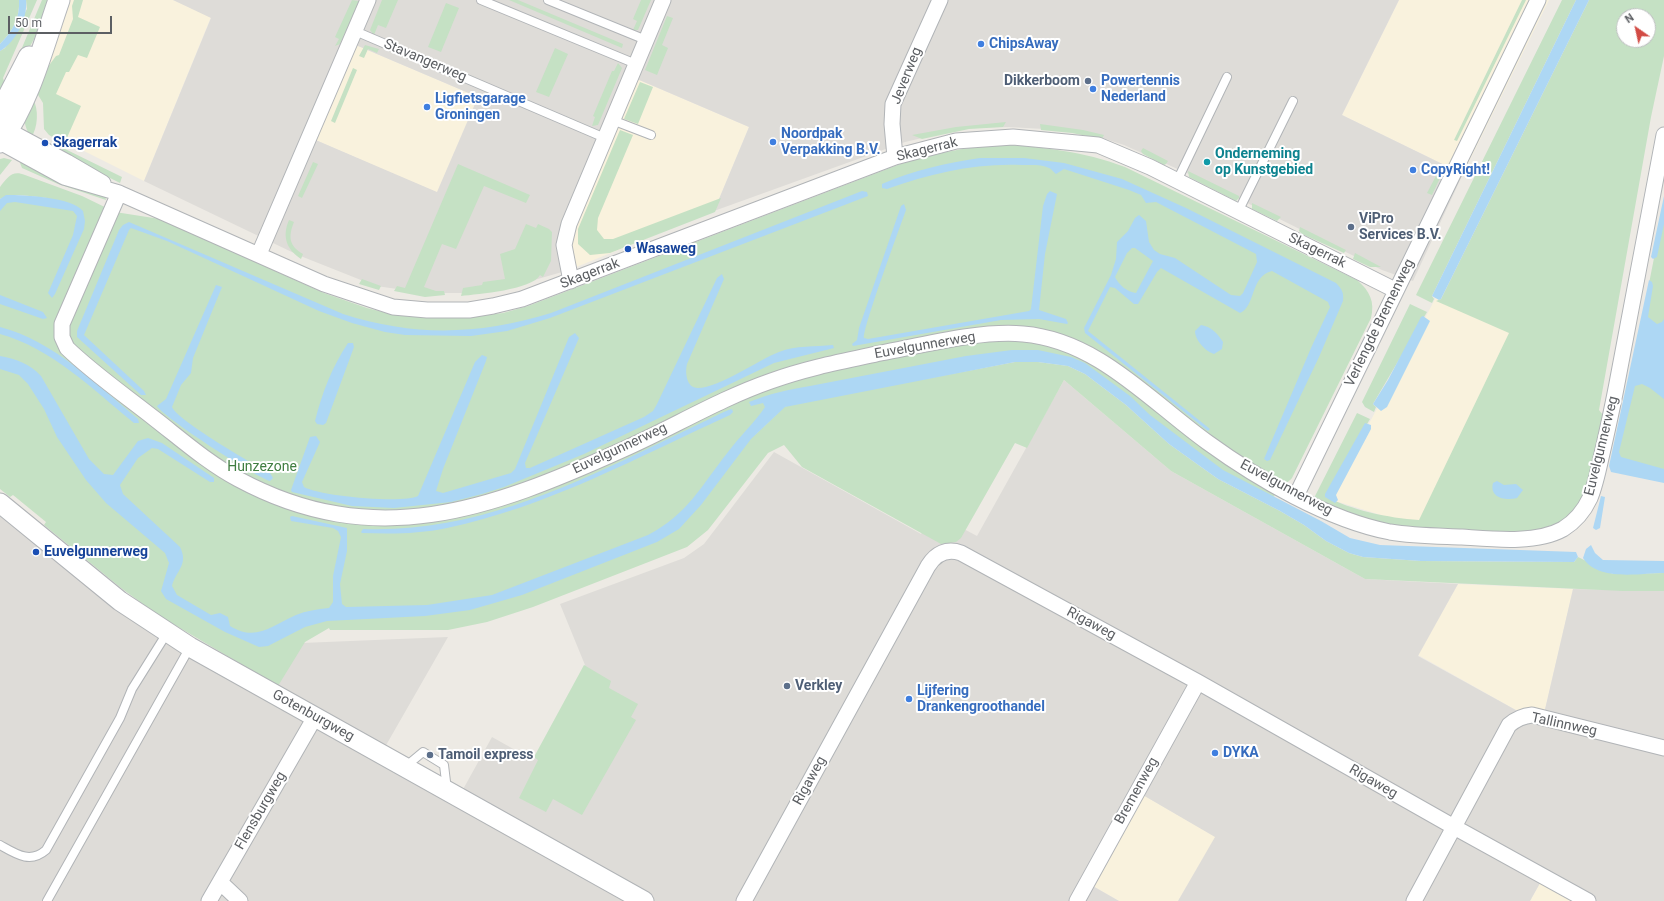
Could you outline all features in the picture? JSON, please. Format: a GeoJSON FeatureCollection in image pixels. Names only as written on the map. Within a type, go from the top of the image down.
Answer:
{"type":"FeatureCollection","features":[{"type":"Feature","properties":{"kind":"main road"},"geometry":{"type":"LineString","coordinates":[[1,133],[26,63],[49,26],[59,0]]}},
{"type":"Feature","properties":{"kind":"street"},"geometry":{"type":"LineString","coordinates":[[259,254],[368,0]]}},
{"type":"Feature","properties":{"kind":"street"},"geometry":{"type":"LineString","coordinates":[[571,281],[564,246],[569,224],[663,0]]}},
{"type":"Feature","properties":{"kind":"street","name":"Jeverweg"},"geometry":{"type":"LineString","coordinates":[[895,157],[892,124],[893,104],[940,0]]}},
{"type":"Feature","properties":{"kind":"street","name":"Verlengde Bremenweg"},"geometry":{"type":"LineString","coordinates":[[1296,496],[1395,290],[1482,117],[1538,0]]}},
{"type":"Feature","properties":{"kind":"street","name":"Skagerrak"},"geometry":{"type":"LineString","coordinates":[[1,133],[64,177],[119,193],[331,286],[393,307],[427,310],[469,310],[493,306],[522,298],[571,281],[895,157],[956,141],[1013,137],[1098,145],[1176,181],[1395,290]]}},
{"type":"Feature","properties":{"kind":"street","name":"Euvelgunnerweg"},"geometry":{"type":"LineString","coordinates":[[119,193],[62,324],[62,337],[67,348],[186,443],[226,472],[280,498],[318,510],[358,517],[397,519],[439,514],[488,503],[584,467],[752,388],[773,380],[843,361],[922,345],[1002,333],[1046,337],[1076,347],[1091,354],[1204,440],[1253,474],[1350,521],[1386,531],[1419,536],[1503,539],[1542,536],[1557,532],[1577,519],[1584,509],[1594,488],[1610,419],[1664,135]]}},
{"type":"Feature","properties":{"kind":"street","name":"Gotenburgweg"},"geometry":{"type":"LineString","coordinates":[[0,503],[120,600],[167,633],[644,901]]}},
{"type":"Feature","properties":{"kind":"street","name":"Rigaweg"},"geometry":{"type":"LineString","coordinates":[[744,901],[928,566],[932,560],[943,552],[956,551],[1198,682],[1454,828],[1588,901]]}},
{"type":"Feature","properties":{"kind":"street","name":"Bremenweg"},"geometry":{"type":"LineString","coordinates":[[1077,901],[1198,682]]}},
{"type":"Feature","properties":{"kind":"street","name":"Tallinnweg"},"geometry":{"type":"LineString","coordinates":[[1414,901],[1508,726],[1521,717],[1532,715],[1664,748]]}},
{"type":"Feature","properties":{"kind":"street","name":"Flensburgweg"},"geometry":{"type":"LineString","coordinates":[[210,901],[315,717]]}},
{"type":"Feature","properties":{"kind":"street"},"geometry":{"type":"LineString","coordinates":[[221,882],[240,901]]}},
{"type":"Feature","properties":{"kind":"lane"},"geometry":{"type":"LineString","coordinates":[[481,0],[636,64]]}},
{"type":"Feature","properties":{"kind":"lane"},"geometry":{"type":"LineString","coordinates":[[548,0],[646,40]]}},
{"type":"Feature","properties":{"kind":"lane","name":"Stavangerweg"},"geometry":{"type":"LineString","coordinates":[[355,31],[605,138]]}},
{"type":"Feature","properties":{"kind":"lane"},"geometry":{"type":"LineString","coordinates":[[1176,181],[1227,77]]}},
{"type":"Feature","properties":{"kind":"lane"},"geometry":{"type":"LineString","coordinates":[[1238,212],[1293,101]]}},
{"type":"Feature","properties":{"kind":"lane"},"geometry":{"type":"LineString","coordinates":[[612,120],[651,135]]}},
{"type":"Feature","properties":{"kind":"lane"},"geometry":{"type":"LineString","coordinates":[[0,845],[18,856],[28,858],[36,856],[46,850],[120,718],[132,689],[167,633]]}},
{"type":"Feature","properties":{"kind":"lane"},"geometry":{"type":"LineString","coordinates":[[47,901],[190,647]]}},
{"type":"Feature","properties":{"kind":"shaded area"},"geometry":{"type":"Polygon","coordinates":[[[61,0],[173,0],[211,17],[144,181],[66,142],[58,129],[45,81],[61,0]]]}},
{"type":"Feature","properties":{"kind":"shaded area"},"geometry":{"type":"Polygon","coordinates":[[[173,0],[1399,0],[1342,115],[1463,174],[1413,281],[1382,270],[1191,175],[1124,145],[1096,136],[1061,130],[1009,127],[965,128],[905,142],[714,211],[749,127],[630,76],[564,235],[569,270],[510,287],[466,293],[426,293],[376,286],[298,255],[144,181],[211,18],[173,0]],[[351,43],[311,138],[437,192],[478,97],[351,43]]]}},
{"type":"Feature","properties":{"kind":"shaded area"},"geometry":{"type":"Polygon","coordinates":[[[1399,0],[1549,0],[1463,174],[1342,115],[1399,0]]]}},
{"type":"Feature","properties":{"kind":"shaded area"},"geometry":{"type":"Polygon","coordinates":[[[351,43],[478,97],[437,193],[311,138],[351,43]]]}},
{"type":"Feature","properties":{"kind":"shaded area"},"geometry":{"type":"Polygon","coordinates":[[[630,76],[749,127],[714,211],[569,270],[564,235],[630,76]]]}},
{"type":"Feature","properties":{"kind":"shaded area"},"geometry":{"type":"Polygon","coordinates":[[[1442,286],[1530,319],[1428,524],[1394,519],[1329,499],[1442,286]]]}},
{"type":"Feature","properties":{"kind":"shaded area"},"geometry":{"type":"Polygon","coordinates":[[[1064,380],[1171,471],[1365,579],[1458,584],[1418,656],[1523,714],[1543,718],[1573,589],[1664,591],[1664,901],[1588,901],[1544,876],[1530,901],[1178,901],[1215,837],[1136,791],[1084,881],[1119,901],[0,901],[0,506],[263,688],[302,643],[448,637],[381,754],[461,793],[492,737],[533,760],[585,665],[560,604],[684,558],[704,544],[774,452],[921,534],[932,512],[977,536],[1064,380]]]}},
{"type":"Feature","properties":{"kind":"shaded area"},"geometry":{"type":"Polygon","coordinates":[[[1458,584],[1573,589],[1543,718],[1523,714],[1418,655],[1458,584]]]}},
{"type":"Feature","properties":{"kind":"shaded area"},"geometry":{"type":"Polygon","coordinates":[[[1136,791],[1216,837],[1178,901],[1119,901],[1084,881],[1136,791]]]}},
{"type":"Feature","properties":{"kind":"shaded area"},"geometry":{"type":"Polygon","coordinates":[[[1544,876],[1588,901],[1530,901],[1544,876]]]}},
{"type":"Feature","properties":{"kind":"green space"},"geometry":{"type":"Polygon","coordinates":[[[0,0],[19,0],[19,7],[15,24],[0,44],[0,0]]]}},
{"type":"Feature","properties":{"kind":"green space"},"geometry":{"type":"Polygon","coordinates":[[[26,0],[37,0],[3,78],[5,84],[0,106],[0,51],[5,48],[27,9],[26,0]]]}},
{"type":"Feature","properties":{"kind":"green space"},"geometry":{"type":"Polygon","coordinates":[[[42,0],[48,0],[34,39],[14,76],[11,74],[42,0]]]}},
{"type":"Feature","properties":{"kind":"green space"},"geometry":{"type":"Polygon","coordinates":[[[74,0],[83,0],[78,17],[100,27],[87,58],[78,55],[69,72],[66,72],[56,94],[81,106],[66,140],[61,142],[49,135],[44,129],[43,103],[35,90],[41,76],[56,56],[59,55],[73,19],[72,6],[74,0]]]}},
{"type":"Feature","properties":{"kind":"green space"},"geometry":{"type":"Polygon","coordinates":[[[352,0],[359,1],[340,44],[335,46],[339,39],[335,37],[352,0]]]}},
{"type":"Feature","properties":{"kind":"green space"},"geometry":{"type":"Polygon","coordinates":[[[382,0],[398,0],[386,28],[378,25],[374,35],[370,30],[382,0]]]}},
{"type":"Feature","properties":{"kind":"green space"},"geometry":{"type":"Polygon","coordinates":[[[509,0],[518,0],[623,44],[622,48],[509,0]]]}},
{"type":"Feature","properties":{"kind":"green space"},"geometry":{"type":"Polygon","coordinates":[[[641,0],[651,0],[638,30],[633,30],[637,21],[633,19],[641,0]]]}},
{"type":"Feature","properties":{"kind":"green space"},"geometry":{"type":"Polygon","coordinates":[[[1522,0],[1526,0],[1457,141],[1454,140],[1522,0]]]}},
{"type":"Feature","properties":{"kind":"green space"},"geometry":{"type":"Polygon","coordinates":[[[1562,0],[1576,0],[1432,296],[1434,299],[1432,303],[1416,295],[1562,0]]]}},
{"type":"Feature","properties":{"kind":"green space"},"geometry":{"type":"Polygon","coordinates":[[[1589,0],[1664,0],[1664,56],[1651,117],[1599,410],[1606,419],[1581,507],[1555,528],[1503,535],[1387,527],[1313,500],[1357,413],[1370,419],[1325,496],[1358,509],[1395,517],[1419,520],[1509,333],[1436,301],[1441,299],[1589,0]]]}},
{"type":"Feature","properties":{"kind":"green space"},"geometry":{"type":"Polygon","coordinates":[[[446,3],[459,8],[441,52],[428,47],[446,3]]]}},
{"type":"Feature","properties":{"kind":"green space"},"geometry":{"type":"Polygon","coordinates":[[[667,16],[673,18],[662,45],[668,48],[657,75],[645,70],[667,16]]]}},
{"type":"Feature","properties":{"kind":"green space"},"geometry":{"type":"Polygon","coordinates":[[[365,45],[379,49],[377,53],[368,49],[364,58],[359,56],[365,45]]]}},
{"type":"Feature","properties":{"kind":"green space"},"geometry":{"type":"Polygon","coordinates":[[[555,48],[568,54],[549,97],[536,92],[555,48]]]}},
{"type":"Feature","properties":{"kind":"green space"},"geometry":{"type":"Polygon","coordinates":[[[618,63],[622,68],[598,125],[592,126],[595,117],[593,116],[612,71],[614,71],[618,63]]]}},
{"type":"Feature","properties":{"kind":"green space"},"geometry":{"type":"Polygon","coordinates":[[[353,68],[357,70],[335,123],[331,121],[353,68]]]}},
{"type":"Feature","properties":{"kind":"green space"},"geometry":{"type":"Polygon","coordinates":[[[640,82],[653,87],[638,124],[624,119],[640,82]]]}},
{"type":"Feature","properties":{"kind":"green space"},"geometry":{"type":"Polygon","coordinates":[[[33,99],[37,118],[35,129],[31,138],[26,127],[25,118],[27,109],[33,99]]]}},
{"type":"Feature","properties":{"kind":"green space"},"geometry":{"type":"Polygon","coordinates":[[[1006,122],[1003,127],[969,129],[922,139],[912,135],[956,127],[1006,122]]]}},
{"type":"Feature","properties":{"kind":"green space"},"geometry":{"type":"Polygon","coordinates":[[[1040,124],[1083,130],[1104,135],[1102,139],[1072,133],[1041,130],[1040,124]]]}},
{"type":"Feature","properties":{"kind":"green space"},"geometry":{"type":"Polygon","coordinates":[[[620,130],[633,135],[598,218],[597,230],[604,239],[613,239],[721,198],[715,212],[610,253],[590,255],[578,244],[578,229],[620,130]]]}},
{"type":"Feature","properties":{"kind":"green space","name":"Hunzezone"},"geometry":{"type":"Polygon","coordinates":[[[998,144],[1078,153],[1125,167],[1357,280],[1365,288],[1372,302],[1371,318],[1292,478],[1280,488],[1274,497],[1270,495],[1267,502],[1138,413],[1078,367],[1021,359],[783,404],[755,435],[784,407],[791,404],[1015,362],[1038,362],[1068,366],[1085,374],[1126,405],[1169,444],[1218,479],[1280,511],[1304,525],[1326,541],[1349,553],[1363,557],[1421,561],[1574,562],[1578,557],[1613,574],[1664,573],[1664,591],[1623,591],[1365,579],[1171,471],[1064,380],[1027,448],[1015,443],[961,538],[956,542],[941,544],[802,467],[784,445],[768,453],[708,530],[687,547],[533,607],[487,622],[448,630],[330,630],[329,628],[305,642],[278,686],[158,615],[121,588],[44,525],[46,522],[13,495],[10,497],[0,489],[0,209],[7,201],[47,198],[11,195],[0,199],[0,187],[8,177],[13,174],[17,173],[25,175],[82,196],[115,212],[160,219],[324,293],[367,308],[391,314],[442,318],[503,313],[528,306],[916,158],[998,144]]]}},
{"type":"Feature","properties":{"kind":"green space"},"geometry":{"type":"Polygon","coordinates":[[[63,148],[122,177],[120,183],[60,153],[63,148]]]}},
{"type":"Feature","properties":{"kind":"green space"},"geometry":{"type":"Polygon","coordinates":[[[1143,148],[1168,161],[1164,165],[1143,154],[1141,151],[1143,148]]]}},
{"type":"Feature","properties":{"kind":"green space"},"geometry":{"type":"Polygon","coordinates":[[[4,158],[12,160],[0,175],[0,159],[4,158]]]}},
{"type":"Feature","properties":{"kind":"green space"},"geometry":{"type":"Polygon","coordinates":[[[23,162],[105,195],[106,200],[58,184],[22,168],[20,163],[23,162]]]}},
{"type":"Feature","properties":{"kind":"green space"},"geometry":{"type":"Polygon","coordinates":[[[313,162],[318,164],[302,198],[298,196],[313,162]]]}},
{"type":"Feature","properties":{"kind":"green space"},"geometry":{"type":"Polygon","coordinates":[[[458,164],[530,195],[526,203],[484,186],[456,249],[442,244],[424,287],[436,291],[444,291],[445,295],[425,297],[394,291],[397,286],[405,288],[458,164]]]}},
{"type":"Feature","properties":{"kind":"green space"},"geometry":{"type":"Polygon","coordinates":[[[1188,171],[1239,196],[1239,198],[1236,201],[1189,177],[1188,171]]]}},
{"type":"Feature","properties":{"kind":"green space"},"geometry":{"type":"Polygon","coordinates":[[[1437,174],[1441,176],[1432,195],[1427,193],[1437,174]]]}},
{"type":"Feature","properties":{"kind":"green space"},"geometry":{"type":"Polygon","coordinates":[[[1252,203],[1281,217],[1277,221],[1252,209],[1252,203]]]}},
{"type":"Feature","properties":{"kind":"green space"},"geometry":{"type":"Polygon","coordinates":[[[1664,207],[1664,475],[1613,467],[1664,207]]]}},
{"type":"Feature","properties":{"kind":"green space"},"geometry":{"type":"Polygon","coordinates":[[[289,220],[294,222],[291,232],[291,241],[295,248],[303,254],[301,259],[292,251],[287,242],[286,231],[289,220]]]}},
{"type":"Feature","properties":{"kind":"green space"},"geometry":{"type":"Polygon","coordinates":[[[526,224],[536,228],[538,224],[552,232],[551,261],[543,277],[540,275],[535,280],[516,288],[461,296],[463,288],[482,285],[483,282],[505,279],[500,254],[515,249],[526,224]]]}},
{"type":"Feature","properties":{"kind":"green space"},"geometry":{"type":"Polygon","coordinates":[[[1300,227],[1346,250],[1344,253],[1302,234],[1299,231],[1300,227]]]}},
{"type":"Feature","properties":{"kind":"green space"},"geometry":{"type":"Polygon","coordinates":[[[1355,253],[1381,267],[1370,267],[1353,259],[1355,253]]]}},
{"type":"Feature","properties":{"kind":"green space"},"geometry":{"type":"Polygon","coordinates":[[[362,279],[381,286],[379,290],[359,284],[362,279]]]}},
{"type":"Feature","properties":{"kind":"green space"},"geometry":{"type":"Polygon","coordinates":[[[1410,304],[1427,312],[1373,404],[1376,407],[1374,412],[1365,407],[1362,402],[1410,304]]]}},
{"type":"Feature","properties":{"kind":"green space"},"geometry":{"type":"Polygon","coordinates":[[[584,665],[611,681],[609,688],[638,704],[631,717],[636,720],[582,815],[553,799],[546,812],[519,798],[538,760],[534,757],[584,665]]]}},
{"type":"Feature","properties":{"kind":"water"},"geometry":{"type":"Polygon","coordinates":[[[19,0],[26,0],[23,22],[16,36],[0,51],[0,44],[15,24],[19,0]]]}},
{"type":"Feature","properties":{"kind":"water"},"geometry":{"type":"Polygon","coordinates":[[[1576,0],[1589,0],[1441,299],[1439,300],[1432,296],[1576,0]]]}},
{"type":"Feature","properties":{"kind":"water"},"geometry":{"type":"Polygon","coordinates":[[[980,158],[1024,158],[1064,163],[1122,179],[1186,208],[1336,283],[1340,287],[1343,301],[1319,357],[1270,460],[1267,461],[1264,459],[1330,307],[1328,302],[1272,271],[1265,274],[1260,279],[1256,285],[1249,304],[1240,313],[1161,268],[1157,272],[1138,304],[1134,304],[1115,288],[1110,287],[1088,331],[1210,429],[1208,431],[1085,333],[1084,328],[1111,275],[1116,259],[1117,242],[1128,231],[1135,218],[1139,215],[1146,221],[1149,242],[1154,250],[1160,254],[1175,258],[1231,295],[1240,296],[1243,293],[1257,262],[1256,254],[1156,202],[1146,203],[1141,195],[1064,169],[1056,174],[1050,168],[1039,165],[970,167],[920,178],[887,189],[882,188],[882,184],[906,175],[942,165],[980,158]],[[1132,248],[1127,253],[1115,277],[1124,288],[1136,293],[1153,261],[1135,248],[1132,248]]]}},
{"type":"Feature","properties":{"kind":"water"},"geometry":{"type":"Polygon","coordinates":[[[862,191],[867,192],[868,196],[550,318],[507,331],[471,336],[405,335],[385,332],[352,323],[319,311],[167,241],[131,228],[84,335],[144,391],[146,395],[141,395],[77,337],[77,331],[119,230],[123,225],[129,222],[343,314],[396,327],[421,330],[473,329],[498,326],[551,313],[862,191]]]}},
{"type":"Feature","properties":{"kind":"water"},"geometry":{"type":"Polygon","coordinates":[[[1050,191],[1057,194],[1045,254],[1039,310],[1066,319],[1067,324],[1039,319],[1001,320],[853,346],[852,344],[857,340],[859,328],[901,206],[904,204],[906,210],[875,298],[864,338],[868,339],[1029,311],[1031,309],[1043,206],[1047,194],[1050,191]]]}},
{"type":"Feature","properties":{"kind":"water"},"geometry":{"type":"Polygon","coordinates":[[[6,195],[36,196],[58,200],[77,206],[83,211],[85,221],[84,229],[52,298],[48,293],[73,235],[77,216],[73,211],[15,202],[7,203],[0,211],[0,199],[6,195]]]}},
{"type":"Feature","properties":{"kind":"water"},"geometry":{"type":"Polygon","coordinates":[[[1664,196],[1664,224],[1657,257],[1653,259],[1651,257],[1664,196]]]}},
{"type":"Feature","properties":{"kind":"water"},"geometry":{"type":"Polygon","coordinates":[[[722,274],[724,279],[687,364],[687,379],[694,387],[707,387],[717,384],[770,356],[785,350],[799,347],[833,345],[834,348],[774,363],[584,454],[504,487],[482,494],[451,502],[394,508],[352,506],[292,492],[291,490],[310,437],[316,436],[320,442],[302,482],[304,487],[326,493],[361,498],[396,499],[418,496],[475,362],[482,355],[487,357],[486,361],[443,469],[436,491],[443,493],[511,473],[515,469],[569,337],[575,333],[579,338],[525,463],[526,468],[530,468],[644,417],[653,411],[657,404],[717,278],[722,274]]]}},
{"type":"Feature","properties":{"kind":"water"},"geometry":{"type":"Polygon","coordinates":[[[1649,280],[1652,282],[1653,286],[1648,317],[1657,324],[1662,322],[1664,319],[1664,399],[1650,388],[1642,384],[1635,386],[1619,452],[1621,457],[1664,469],[1664,483],[1611,472],[1609,466],[1649,280]]]}},
{"type":"Feature","properties":{"kind":"water"},"geometry":{"type":"Polygon","coordinates":[[[216,285],[222,287],[193,358],[191,373],[181,385],[172,407],[187,422],[233,452],[270,473],[273,478],[270,481],[247,469],[210,446],[175,422],[157,406],[166,399],[216,285]]]}},
{"type":"Feature","properties":{"kind":"water"},"geometry":{"type":"Polygon","coordinates":[[[0,295],[43,312],[47,318],[43,319],[0,304],[0,295]]]}},
{"type":"Feature","properties":{"kind":"water"},"geometry":{"type":"Polygon","coordinates":[[[1423,316],[1430,321],[1387,407],[1381,411],[1373,404],[1388,380],[1421,317],[1423,316]]]}},
{"type":"Feature","properties":{"kind":"water"},"geometry":{"type":"Polygon","coordinates":[[[1201,325],[1208,327],[1216,333],[1223,342],[1222,349],[1214,354],[1201,345],[1195,331],[1201,325]]]}},
{"type":"Feature","properties":{"kind":"water"},"geometry":{"type":"Polygon","coordinates":[[[0,327],[39,342],[57,353],[107,392],[138,419],[139,423],[134,423],[71,371],[55,360],[37,349],[0,334],[0,327]]]}},
{"type":"Feature","properties":{"kind":"water"},"geometry":{"type":"Polygon","coordinates":[[[348,343],[353,343],[354,347],[326,423],[323,425],[317,424],[315,421],[324,390],[337,361],[348,343]]]}},
{"type":"Feature","properties":{"kind":"water"},"geometry":{"type":"Polygon","coordinates":[[[1012,350],[1038,350],[1071,357],[1085,363],[1130,396],[1150,415],[1223,470],[1321,521],[1350,538],[1380,545],[1576,552],[1578,557],[1574,562],[1421,561],[1363,557],[1349,553],[1326,541],[1304,525],[1280,511],[1218,479],[1169,444],[1126,405],[1085,374],[1068,366],[1038,362],[1015,362],[785,407],[751,439],[701,505],[679,529],[657,542],[522,595],[470,610],[425,616],[327,621],[305,627],[268,646],[259,647],[225,632],[166,599],[161,591],[169,563],[165,553],[106,503],[86,480],[57,437],[44,409],[28,384],[19,375],[0,369],[0,356],[23,363],[32,368],[41,376],[89,459],[104,474],[113,475],[138,441],[148,438],[162,443],[214,478],[214,482],[210,482],[158,449],[152,448],[138,458],[120,485],[123,494],[180,547],[183,558],[182,563],[172,586],[177,595],[211,615],[220,613],[228,617],[230,626],[239,631],[248,633],[263,631],[287,619],[312,610],[329,608],[333,602],[333,576],[341,537],[338,531],[333,528],[291,521],[290,517],[292,516],[347,528],[347,551],[340,584],[342,604],[346,607],[427,605],[492,595],[648,535],[674,518],[693,498],[732,446],[765,407],[763,403],[751,406],[749,402],[772,394],[794,389],[966,356],[1012,350]]]}},
{"type":"Feature","properties":{"kind":"water"},"geometry":{"type":"Polygon","coordinates":[[[732,409],[733,412],[730,415],[626,464],[556,494],[484,519],[436,530],[394,533],[361,532],[363,529],[400,529],[436,525],[506,508],[541,496],[608,468],[732,409]]]}},
{"type":"Feature","properties":{"kind":"water"},"geometry":{"type":"Polygon","coordinates":[[[1365,423],[1371,425],[1371,429],[1336,495],[1338,500],[1335,503],[1325,497],[1325,494],[1365,423]]]}},
{"type":"Feature","properties":{"kind":"water"},"geometry":{"type":"Polygon","coordinates":[[[1497,481],[1504,485],[1516,484],[1523,490],[1517,498],[1504,499],[1496,495],[1492,488],[1493,483],[1497,481]]]}},
{"type":"Feature","properties":{"kind":"water"},"geometry":{"type":"Polygon","coordinates":[[[1601,496],[1605,497],[1600,528],[1596,530],[1593,528],[1601,496]]]}},
{"type":"Feature","properties":{"kind":"water"},"geometry":{"type":"Polygon","coordinates":[[[1591,545],[1595,553],[1603,560],[1664,561],[1664,573],[1632,575],[1609,573],[1599,570],[1590,566],[1583,558],[1586,549],[1591,545]]]}},
{"type":"Feature","properties":{"kind":"place","name":"ChipsAway"},"geometry":{"type":"Point","coordinates":[981,44]}},
{"type":"Feature","properties":{"kind":"place","name":"Dikkerboom"},"geometry":{"type":"Point","coordinates":[1088,81]}},
{"type":"Feature","properties":{"kind":"place","name":"Powertennis Nederland"},"geometry":{"type":"Point","coordinates":[1093,89]}},
{"type":"Feature","properties":{"kind":"place","name":"Ligfietsgarage Groningen"},"geometry":{"type":"Point","coordinates":[427,107]}},
{"type":"Feature","properties":{"kind":"place","name":"Noordpak Verpakking B.V."},"geometry":{"type":"Point","coordinates":[773,142]}},
{"type":"Feature","properties":{"kind":"place","name":"Skagerrak"},"geometry":{"type":"Point","coordinates":[45,143]}},
{"type":"Feature","properties":{"kind":"place","name":"Onderneming op Kunstgebied"},"geometry":{"type":"Point","coordinates":[1207,162]}},
{"type":"Feature","properties":{"kind":"place","name":"CopyRight!"},"geometry":{"type":"Point","coordinates":[1413,170]}},
{"type":"Feature","properties":{"kind":"place","name":"ViPro Services B.V."},"geometry":{"type":"Point","coordinates":[1351,227]}},
{"type":"Feature","properties":{"kind":"place","name":"Wasaweg"},"geometry":{"type":"Point","coordinates":[628,249]}},
{"type":"Feature","properties":{"kind":"place","name":"Euvelgunnerweg"},"geometry":{"type":"Point","coordinates":[36,552]}},
{"type":"Feature","properties":{"kind":"place","name":"Verkley"},"geometry":{"type":"Point","coordinates":[787,686]}},
{"type":"Feature","properties":{"kind":"place","name":"Lijfering Drankengroothandel"},"geometry":{"type":"Point","coordinates":[909,699]}},
{"type":"Feature","properties":{"kind":"place","name":"DYKA"},"geometry":{"type":"Point","coordinates":[1215,753]}},
{"type":"Feature","properties":{"kind":"place","name":"Tamoil express"},"geometry":{"type":"Point","coordinates":[430,755]}}]}
